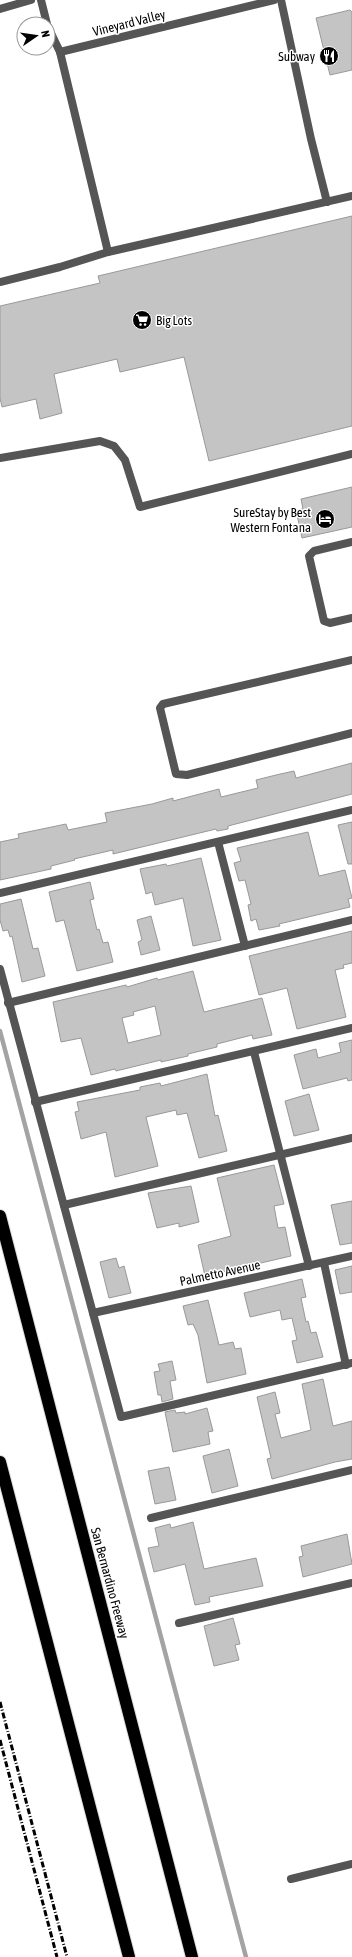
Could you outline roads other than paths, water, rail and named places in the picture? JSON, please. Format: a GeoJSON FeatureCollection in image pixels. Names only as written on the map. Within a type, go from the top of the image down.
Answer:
{"type":"FeatureCollection","features":[{"type":"Feature","properties":{"kind":"highway","name":"San Bernardino Freeway"},"geometry":{"type":"LineString","coordinates":[[0,1216],[192,1957]]}},
{"type":"Feature","properties":{"kind":"highway"},"geometry":{"type":"LineString","coordinates":[[0,1462],[129,1957]]}},
{"type":"Feature","properties":{"kind":"lane"},"geometry":{"type":"LineString","coordinates":[[0,9],[31,0]]}},
{"type":"Feature","properties":{"kind":"lane"},"geometry":{"type":"LineString","coordinates":[[41,0],[45,16]]}},
{"type":"Feature","properties":{"kind":"lane","name":"Vineyard Valley"},"geometry":{"type":"LineString","coordinates":[[60,52],[274,0]]}},
{"type":"Feature","properties":{"kind":"lane"},"geometry":{"type":"LineString","coordinates":[[281,0],[326,202]]}},
{"type":"Feature","properties":{"kind":"lane"},"geometry":{"type":"LineString","coordinates":[[56,43],[60,52],[108,252]]}},
{"type":"Feature","properties":{"kind":"lane"},"geometry":{"type":"LineString","coordinates":[[0,282],[60,267],[108,252],[352,196]]}},
{"type":"Feature","properties":{"kind":"lane"},"geometry":{"type":"LineString","coordinates":[[0,458],[100,440],[114,446],[125,460],[140,506],[352,454]]}},
{"type":"Feature","properties":{"kind":"lane"},"geometry":{"type":"LineString","coordinates":[[352,542],[314,551],[309,556],[324,621],[330,623],[352,618]]}},
{"type":"Feature","properties":{"kind":"lane"},"geometry":{"type":"LineString","coordinates":[[352,660],[163,704],[160,708],[176,774],[187,775],[352,733]]}},
{"type":"Feature","properties":{"kind":"lane"},"geometry":{"type":"LineString","coordinates":[[0,894],[352,810]]}},
{"type":"Feature","properties":{"kind":"lane"},"geometry":{"type":"LineString","coordinates":[[218,842],[245,946]]}},
{"type":"Feature","properties":{"kind":"lane"},"geometry":{"type":"LineString","coordinates":[[8,1002],[352,920]]}},
{"type":"Feature","properties":{"kind":"lane"},"geometry":{"type":"LineString","coordinates":[[0,969],[121,1417],[349,1364],[324,1263]]}},
{"type":"Feature","properties":{"kind":"lane"},"geometry":{"type":"LineString","coordinates":[[35,1102],[352,1028]]}},
{"type":"Feature","properties":{"kind":"lane"},"geometry":{"type":"LineString","coordinates":[[254,1052],[309,1266]]}},
{"type":"Feature","properties":{"kind":"lane"},"geometry":{"type":"LineString","coordinates":[[64,1205],[352,1138]]}},
{"type":"Feature","properties":{"kind":"lane","name":"Palmetto Avenue"},"geometry":{"type":"LineString","coordinates":[[93,1313],[352,1256]]}},
{"type":"Feature","properties":{"kind":"lane"},"geometry":{"type":"LineString","coordinates":[[151,1518],[352,1470]]}},
{"type":"Feature","properties":{"kind":"lane"},"geometry":{"type":"LineString","coordinates":[[179,1622],[352,1583]]}},
{"type":"Feature","properties":{"kind":"lane"},"geometry":{"type":"LineString","coordinates":[[291,1879],[352,1864]]}},
{"type":"Feature","properties":{"kind":"waterway"},"geometry":{"type":"LineString","coordinates":[[0,1031],[246,1957]]}},
{"type":"Feature","properties":{"kind":"railway"},"geometry":{"type":"LineString","coordinates":[[0,1702],[67,1957]]}},
{"type":"Feature","properties":{"kind":"railway"},"geometry":{"type":"LineString","coordinates":[[0,1740],[57,1957]]}},
{"type":"Feature","properties":{"kind":"place","name":"Subway"},"geometry":{"type":"Point","coordinates":[329,56]}},
{"type":"Feature","properties":{"kind":"place","name":"Big Lots"},"geometry":{"type":"Point","coordinates":[142,320]}},
{"type":"Feature","properties":{"kind":"place","name":"SureStay by Best Western Fontana"},"geometry":{"type":"Point","coordinates":[325,519]}}]}
